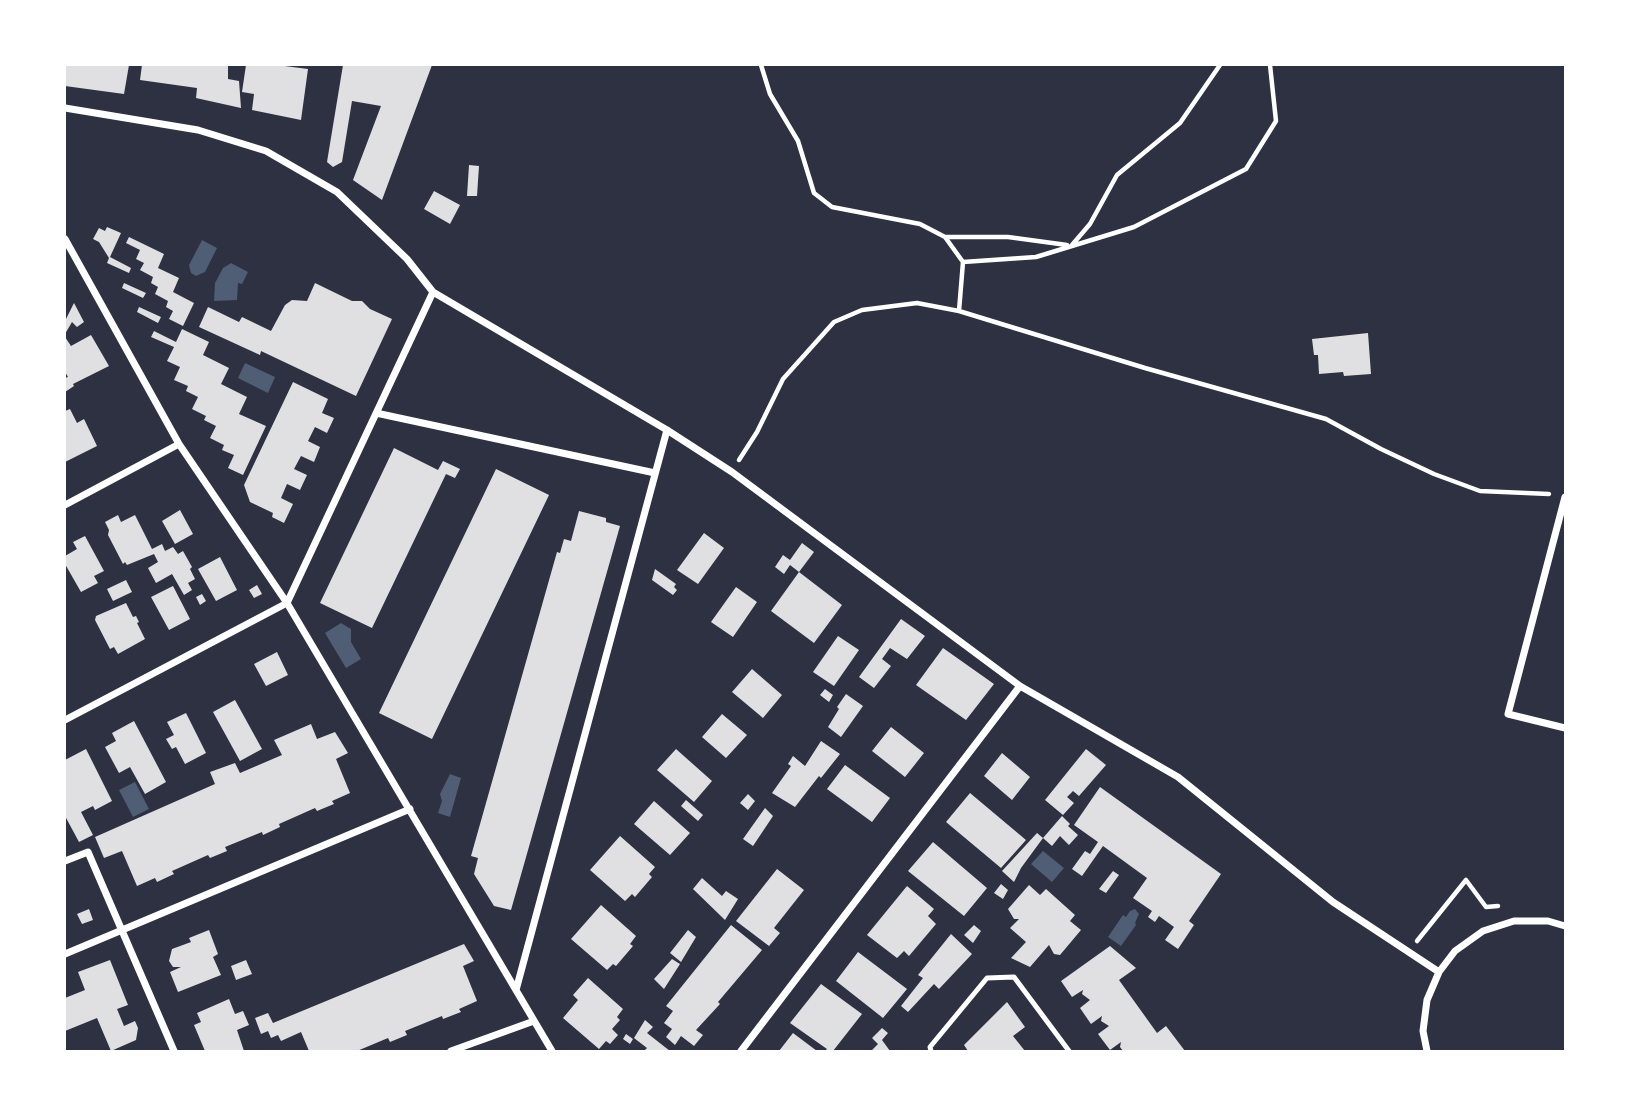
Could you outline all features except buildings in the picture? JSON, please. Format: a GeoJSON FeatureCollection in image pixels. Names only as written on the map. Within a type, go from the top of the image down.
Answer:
{"type":"FeatureCollection","features":[{"type":"Feature","properties":{"kind":"street"},"geometry":{"type":"LineString","coordinates":[[65,108],[198,130],[266,151],[337,191],[407,259],[433,292],[667,430],[732,472],[1020,686],[1178,777],[1333,902],[1439,972]]}},
{"type":"Feature","properties":{"kind":"street"},"geometry":{"type":"LineString","coordinates":[[65,239],[179,444],[288,603],[552,1051]]}},
{"type":"Feature","properties":{"kind":"street"},"geometry":{"type":"LineString","coordinates":[[65,720],[288,603],[433,292]]}},
{"type":"Feature","properties":{"kind":"street"},"geometry":{"type":"LineString","coordinates":[[376,413],[655,473]]}},
{"type":"Feature","properties":{"kind":"street"},"geometry":{"type":"LineString","coordinates":[[516,991],[667,430]]}},
{"type":"Feature","properties":{"kind":"street"},"geometry":{"type":"LineString","coordinates":[[65,505],[179,444]]}},
{"type":"Feature","properties":{"kind":"street"},"geometry":{"type":"LineString","coordinates":[[1565,497],[1508,714],[1565,729]]}},
{"type":"Feature","properties":{"kind":"street"},"geometry":{"type":"LineString","coordinates":[[741,1051],[1020,686]]}},
{"type":"Feature","properties":{"kind":"street"},"geometry":{"type":"LineString","coordinates":[[65,954],[410,809]]}},
{"type":"Feature","properties":{"kind":"street"},"geometry":{"type":"LineString","coordinates":[[65,861],[88,852],[174,1051]]}},
{"type":"Feature","properties":{"kind":"street"},"geometry":{"type":"LineString","coordinates":[[1427,1051],[1423,1031],[1427,1000],[1439,972],[1455,951],[1483,931],[1514,921],[1548,921],[1565,926]]}},
{"type":"Feature","properties":{"kind":"street"},"geometry":{"type":"LineString","coordinates":[[451,1051],[534,1021]]}},
{"type":"Feature","properties":{"kind":"lane"},"geometry":{"type":"LineString","coordinates":[[931,1051],[930,1047],[987,978],[1014,977],[1069,1051]]}},
{"type":"Feature","properties":{"kind":"path"},"geometry":{"type":"LineString","coordinates":[[761,65],[770,94],[798,141],[814,193],[832,207],[920,224],[945,237],[963,262],[959,311]]}},
{"type":"Feature","properties":{"kind":"path"},"geometry":{"type":"LineString","coordinates":[[1071,246],[1090,224],[1117,175],[1180,123],[1220,65]]}},
{"type":"Feature","properties":{"kind":"path"},"geometry":{"type":"LineString","coordinates":[[963,262],[1036,257],[1133,228],[1246,169],[1276,121],[1270,65]]}},
{"type":"Feature","properties":{"kind":"path"},"geometry":{"type":"LineString","coordinates":[[945,237],[1007,237],[1071,246]]}},
{"type":"Feature","properties":{"kind":"path"},"geometry":{"type":"LineString","coordinates":[[732,472],[757,432],[783,379],[834,322],[862,310],[892,304],[917,303],[959,311],[1144,368],[1326,419],[1434,474],[1480,491],[1555,494]]}},
{"type":"Feature","properties":{"kind":"path"},"geometry":{"type":"LineString","coordinates":[[1409,952],[1466,880],[1486,907],[1499,906]]}},
{"type":"Feature","properties":{"kind":"water"},"geometry":{"type":"Polygon","coordinates":[[[202,240],[217,248],[205,272],[196,276],[191,273],[189,265],[202,240]]]}},
{"type":"Feature","properties":{"kind":"water"},"geometry":{"type":"Polygon","coordinates":[[[231,263],[248,272],[242,284],[238,283],[237,300],[214,301],[215,283],[223,268],[231,263]]]}},
{"type":"Feature","properties":{"kind":"water"},"geometry":{"type":"Polygon","coordinates":[[[245,363],[275,377],[268,393],[238,378],[245,363]]]}},
{"type":"Feature","properties":{"kind":"water"},"geometry":{"type":"Polygon","coordinates":[[[341,623],[351,629],[351,642],[361,659],[346,668],[325,633],[341,623]]]}},
{"type":"Feature","properties":{"kind":"water"},"geometry":{"type":"Polygon","coordinates":[[[450,774],[461,778],[450,817],[438,813],[442,801],[440,794],[450,774]]]}},
{"type":"Feature","properties":{"kind":"water"},"geometry":{"type":"Polygon","coordinates":[[[135,782],[149,809],[133,817],[119,790],[135,782]]]}},
{"type":"Feature","properties":{"kind":"water"},"geometry":{"type":"Polygon","coordinates":[[[1043,851],[1064,868],[1052,882],[1031,864],[1043,851]]]}},
{"type":"Feature","properties":{"kind":"water"},"geometry":{"type":"Polygon","coordinates":[[[1135,909],[1139,914],[1136,925],[1121,946],[1108,937],[1123,915],[1126,917],[1135,909]]]}}]}
